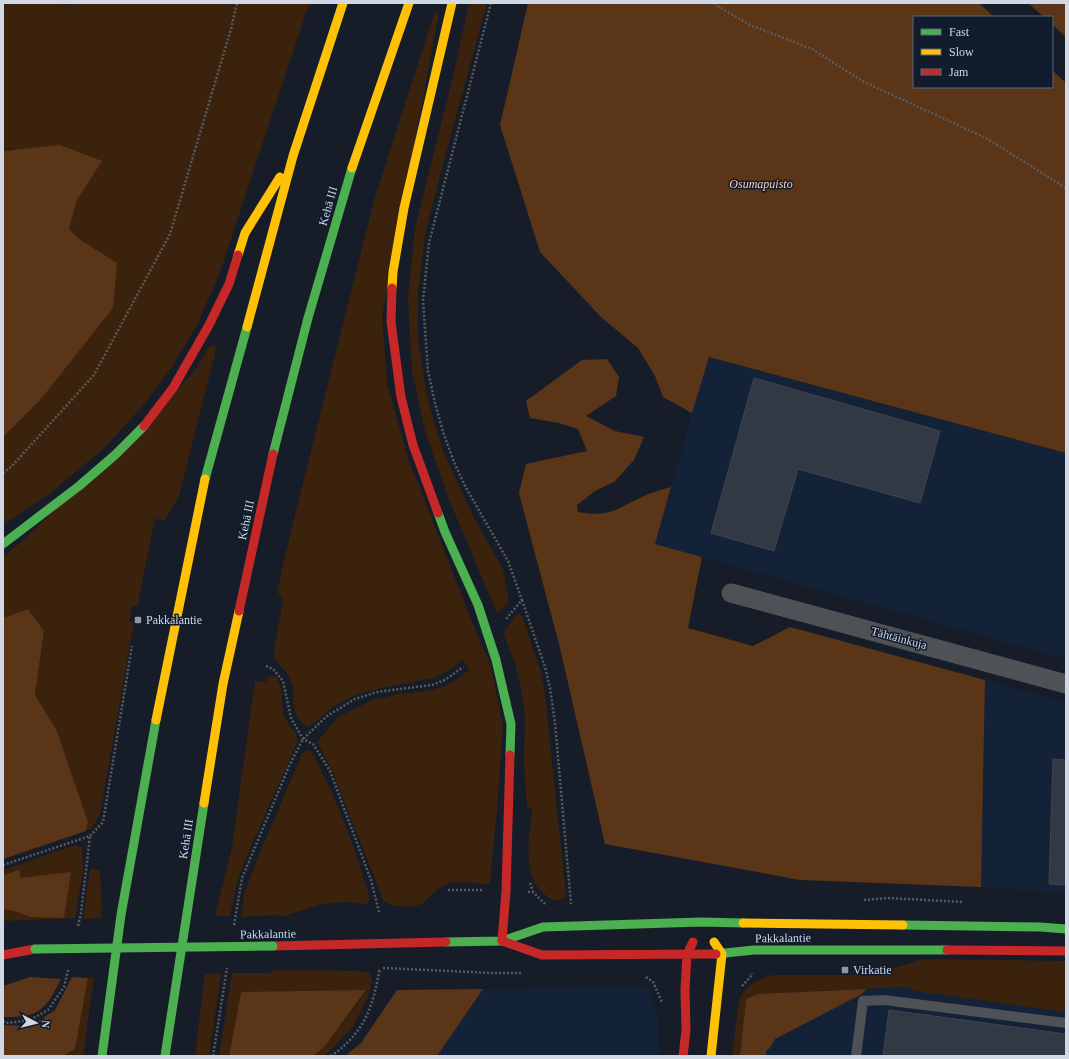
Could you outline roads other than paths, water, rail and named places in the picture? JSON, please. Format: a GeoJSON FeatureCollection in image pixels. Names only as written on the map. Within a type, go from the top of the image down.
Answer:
{"type":"FeatureCollection","features":[{"type":"Feature","properties":{"kind":"main road"},"geometry":{"type":"LineString","coordinates":[[102,1056],[121,916],[161,692],[202,488],[293,156],[343,3]]}},
{"type":"Feature","properties":{"kind":"main road","name":"Kehä III"},"geometry":{"type":"LineString","coordinates":[[165,1056],[223,684],[270,467],[308,318],[353,165],[409,3]]}},
{"type":"Feature","properties":{"kind":"main road"},"geometry":{"type":"LineString","coordinates":[[452,3],[404,208],[393,272],[391,322],[401,397],[413,445],[445,532],[478,605],[496,660],[511,724],[506,891],[502,941]]}},
{"type":"Feature","properties":{"kind":"main road"},"geometry":{"type":"LineString","coordinates":[[3,544],[79,486],[115,455],[148,422],[173,388],[209,325],[226,291],[246,232],[293,156]]}},
{"type":"Feature","properties":{"kind":"main road","name":"Pakkalantie"},"geometry":{"type":"LineString","coordinates":[[3,948],[34,949],[273,946],[502,941],[543,927],[702,930],[1040,927],[1066,929]]}},
{"type":"Feature","properties":{"kind":"main road"},"geometry":{"type":"LineString","coordinates":[[683,1056],[686,1030],[685,990],[688,954],[702,930],[722,954],[711,1056]]}},
{"type":"Feature","properties":{"kind":"main road","name":"Pakkalantie"},"geometry":{"type":"LineString","coordinates":[[502,941],[542,955],[722,954],[754,950],[844,949],[1066,951]]}},
{"type":"Feature","properties":{"kind":"main road","name":"Pakkalantie"},"geometry":{"type":"LineString","coordinates":[[3,955],[34,949]]}},
{"type":"Feature","properties":{"kind":"street","name":"Tähtäinkuja"},"geometry":{"type":"LineString","coordinates":[[732,593],[1066,684]]}},
{"type":"Feature","properties":{"kind":"lane"},"geometry":{"type":"LineString","coordinates":[[856,1056],[863,1002],[884,1000],[1066,1022]]}},
{"type":"Feature","properties":{"kind":"place","name":"Pakkalantie"},"geometry":{"type":"Point","coordinates":[138,620]}},
{"type":"Feature","properties":{"kind":"place","name":"Virkatie"},"geometry":{"type":"Point","coordinates":[845,970]}},
{"type":"Feature","properties":{"kind":"park label","name":"Osumapuisto"},"geometry":{"type":"Point","coordinates":[761,184]}}]}
